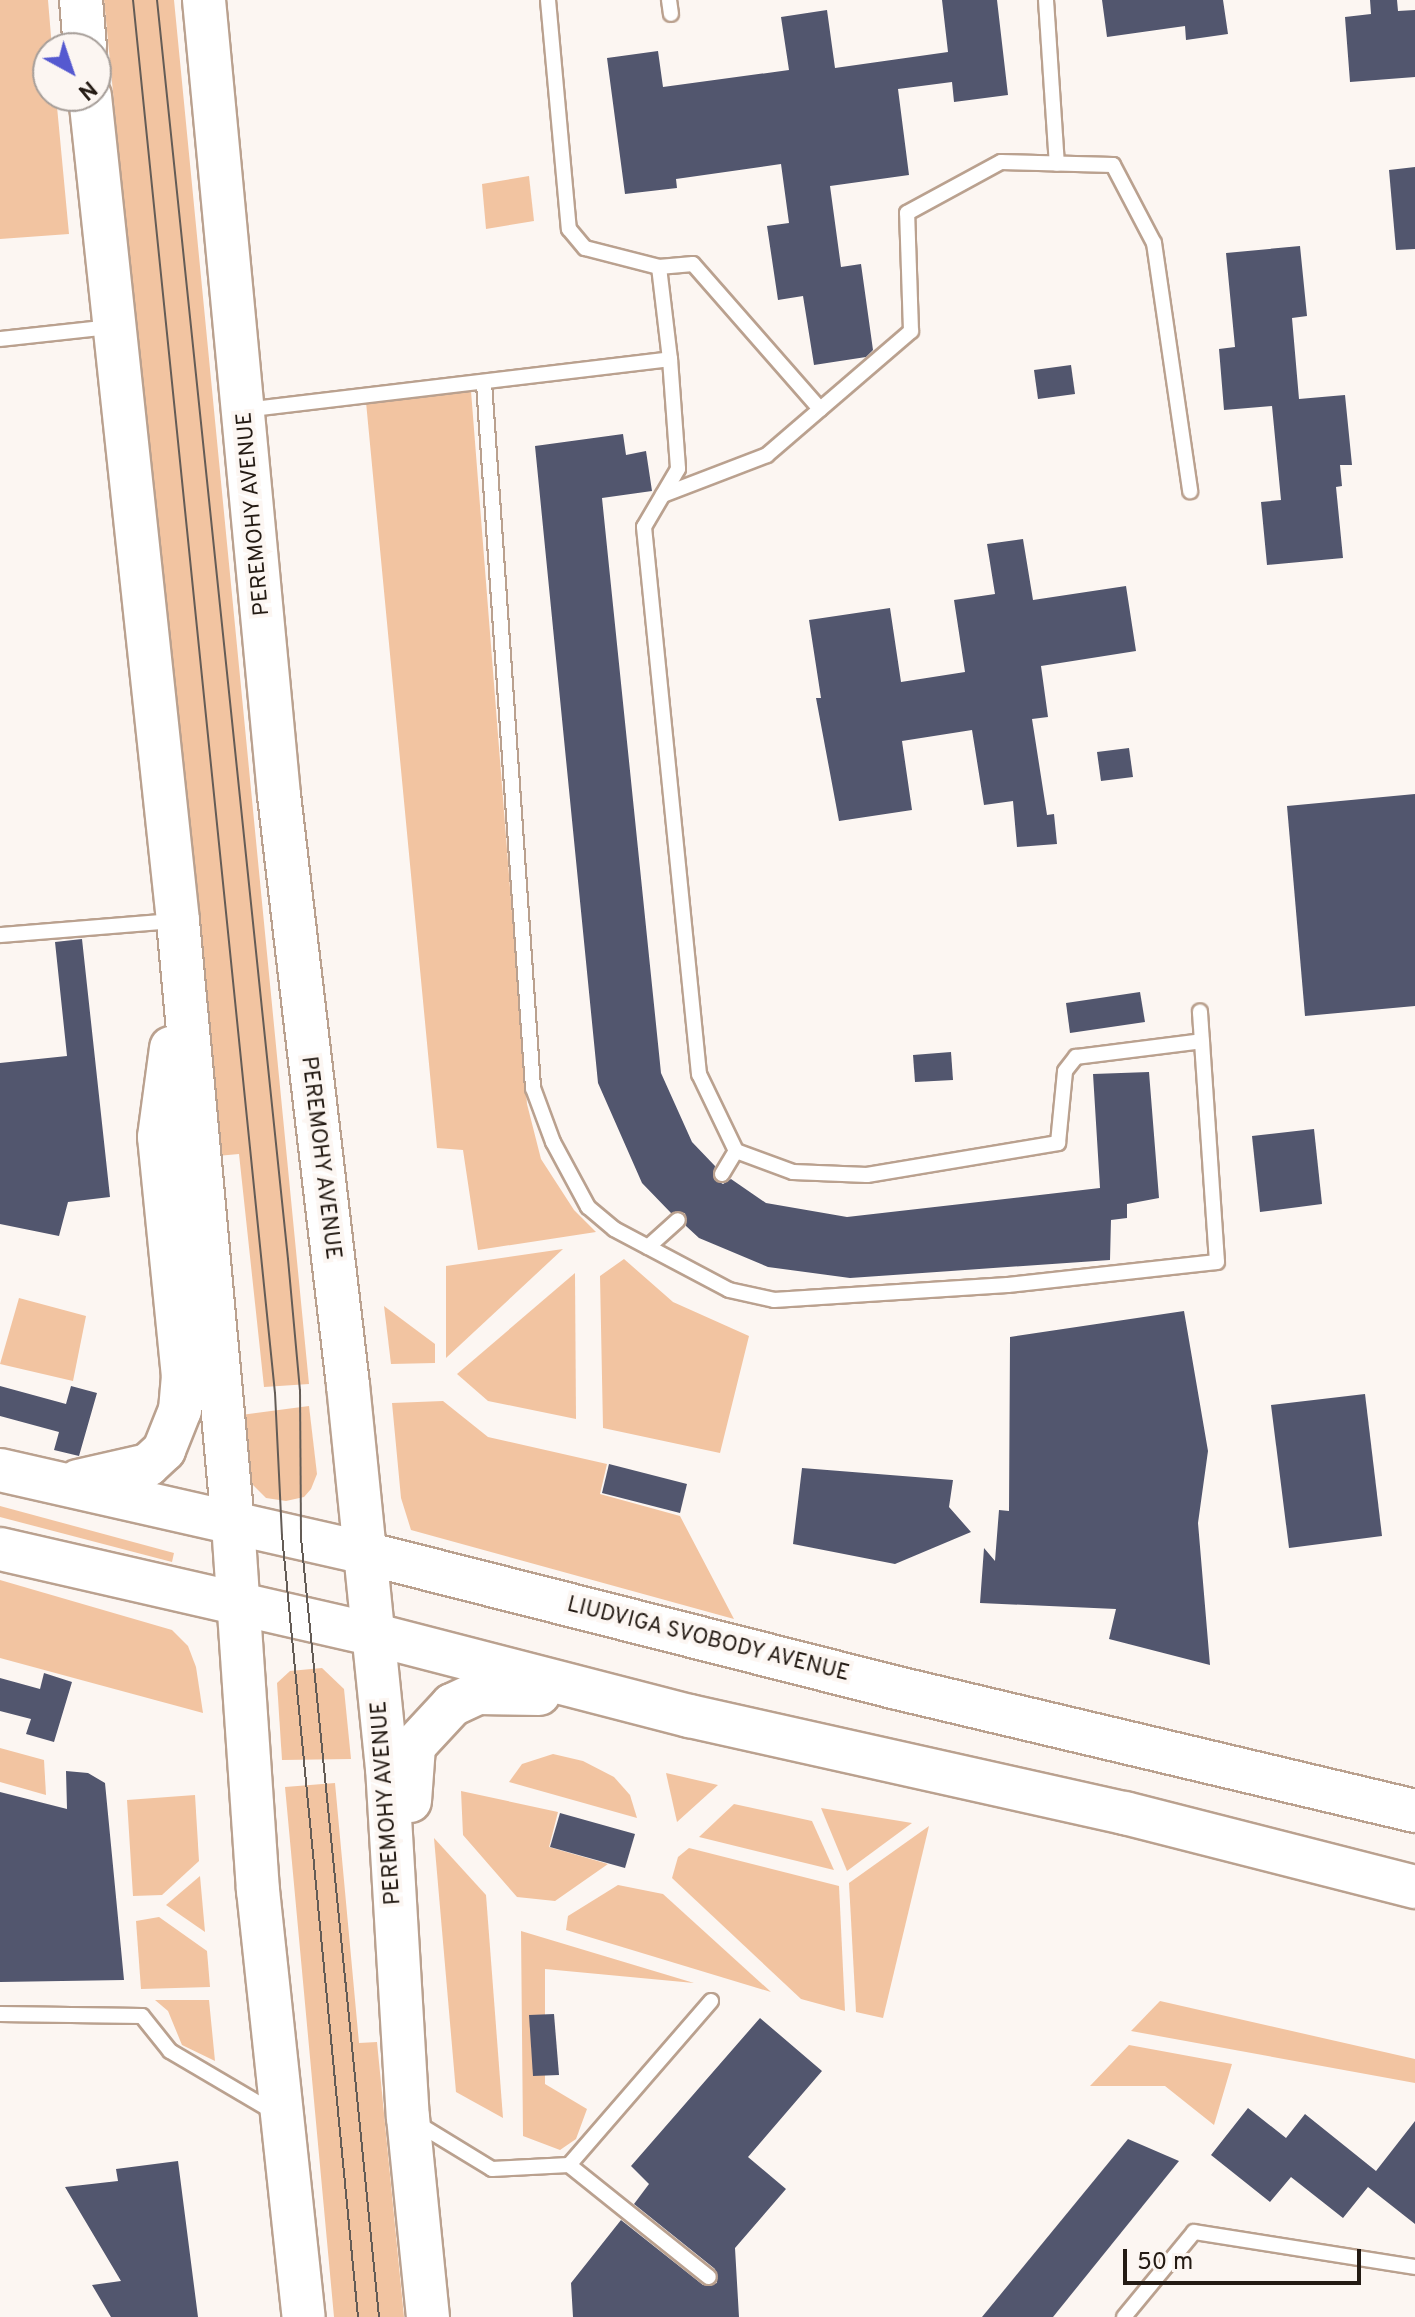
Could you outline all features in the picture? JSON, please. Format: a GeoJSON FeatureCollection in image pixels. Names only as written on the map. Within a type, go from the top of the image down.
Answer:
{"type":"FeatureCollection","features":[{"type":"Feature","properties":{"kind":"main road"},"geometry":{"type":"LineString","coordinates":[[81,0],[84,32]]}},
{"type":"Feature","properties":{"kind":"main road","name":"PEREMOHY AVENUE"},"geometry":{"type":"LineString","coordinates":[[204,0],[292,917],[387,1767],[408,2117],[428,2317]]}},
{"type":"Feature","properties":{"kind":"main road"},"geometry":{"type":"LineString","coordinates":[[91,112],[111,327],[178,921],[233,1524],[258,1890],[304,2317]]}},
{"type":"Feature","properties":{"kind":"main road"},"geometry":{"type":"LineString","coordinates":[[61,1484],[128,1474],[148,1465],[164,1450],[180,1410],[183,1377],[159,1137],[181,976]]}},
{"type":"Feature","properties":{"kind":"main road","name":"LIUDVIGA SVOBODY AVENUE"},"geometry":{"type":"LineString","coordinates":[[0,1470],[365,1553],[1415,1811]]}},
{"type":"Feature","properties":{"kind":"main road"},"geometry":{"type":"LineString","coordinates":[[0,1549],[372,1634],[635,1702],[1125,1813],[1415,1887]]}},
{"type":"Feature","properties":{"kind":"main road"},"geometry":{"type":"LineString","coordinates":[[408,2117],[427,2083],[409,1793],[414,1746],[452,1705],[478,1693],[635,1702]]}},
{"type":"Feature","properties":{"kind":"lane"},"geometry":{"type":"LineString","coordinates":[[548,0],[569,229],[585,248],[659,267],[693,264],[820,409]]}},
{"type":"Feature","properties":{"kind":"lane"},"geometry":{"type":"LineString","coordinates":[[1046,0],[1057,164]]}},
{"type":"Feature","properties":{"kind":"lane"},"geometry":{"type":"LineString","coordinates":[[663,495],[767,455],[911,331],[907,213],[1001,162],[1113,165],[1154,243],[1190,491]]}},
{"type":"Feature","properties":{"kind":"lane"},"geometry":{"type":"LineString","coordinates":[[659,267],[678,469],[644,527],[699,1074],[736,1151],[793,1172],[867,1175],[1058,1143],[1065,1071],[1076,1057],[1202,1041]]}},
{"type":"Feature","properties":{"kind":"lane"},"geometry":{"type":"LineString","coordinates":[[0,339],[111,327]]}},
{"type":"Feature","properties":{"kind":"lane"},"geometry":{"type":"LineString","coordinates":[[244,410],[670,359]]}},
{"type":"Feature","properties":{"kind":"lane"},"geometry":{"type":"LineString","coordinates":[[484,383],[533,1088],[553,1142],[588,1207],[648,1247],[729,1290],[774,1300],[1008,1285],[1217,1262],[1200,1012]]}},
{"type":"Feature","properties":{"kind":"lane"},"geometry":{"type":"LineString","coordinates":[[0,935],[178,921]]}},
{"type":"Feature","properties":{"kind":"lane"},"geometry":{"type":"LineString","coordinates":[[722,1174],[736,1151]]}},
{"type":"Feature","properties":{"kind":"lane"},"geometry":{"type":"LineString","coordinates":[[648,1247],[678,1220]]}},
{"type":"Feature","properties":{"kind":"lane"},"geometry":{"type":"LineString","coordinates":[[569,2165],[711,2001]]}},
{"type":"Feature","properties":{"kind":"lane"},"geometry":{"type":"LineString","coordinates":[[0,2014],[142,2016],[170,2051],[284,2118]]}},
{"type":"Feature","properties":{"kind":"lane"},"geometry":{"type":"LineString","coordinates":[[408,2117],[492,2169],[569,2165],[709,2277]]}},
{"type":"Feature","properties":{"kind":"lane"},"geometry":{"type":"LineString","coordinates":[[1124,2317],[1194,2232],[1415,2267]]}},
{"type":"Feature","properties":{"kind":"shaded area"},"geometry":{"type":"Polygon","coordinates":[[[0,0],[48,0],[51,32],[32,32],[32,112],[58,112],[69,234],[0,239],[0,0]]]}},
{"type":"Feature","properties":{"kind":"shaded area"},"geometry":{"type":"Polygon","coordinates":[[[104,0],[174,0],[309,1384],[264,1387],[239,1154],[217,1156],[112,82],[112,32],[107,32],[104,0]]]}},
{"type":"Feature","properties":{"kind":"shaded area"},"geometry":{"type":"Polygon","coordinates":[[[529,176],[534,221],[486,229],[482,184],[529,176]]]}},
{"type":"Feature","properties":{"kind":"shaded area"},"geometry":{"type":"Polygon","coordinates":[[[471,391],[527,1104],[541,1159],[574,1210],[596,1232],[478,1250],[463,1150],[437,1148],[366,402],[471,391]]]}},
{"type":"Feature","properties":{"kind":"shaded area"},"geometry":{"type":"Polygon","coordinates":[[[563,1249],[446,1358],[446,1266],[563,1249]]]}},
{"type":"Feature","properties":{"kind":"shaded area"},"geometry":{"type":"Polygon","coordinates":[[[624,1259],[673,1302],[749,1336],[720,1453],[603,1428],[600,1276],[624,1259]]]}},
{"type":"Feature","properties":{"kind":"shaded area"},"geometry":{"type":"Polygon","coordinates":[[[575,1273],[576,1419],[488,1401],[457,1374],[575,1273]]]}},
{"type":"Feature","properties":{"kind":"shaded area"},"geometry":{"type":"Polygon","coordinates":[[[19,1298],[86,1316],[73,1381],[0,1364],[19,1298]]]}},
{"type":"Feature","properties":{"kind":"shaded area"},"geometry":{"type":"Polygon","coordinates":[[[384,1306],[435,1344],[435,1363],[391,1364],[384,1306]]]}},
{"type":"Feature","properties":{"kind":"shaded area"},"geometry":{"type":"Polygon","coordinates":[[[443,1401],[488,1437],[607,1464],[600,1494],[680,1516],[734,1619],[411,1530],[401,1498],[392,1403],[443,1401]]]}},
{"type":"Feature","properties":{"kind":"shaded area"},"geometry":{"type":"Polygon","coordinates":[[[309,1406],[317,1474],[311,1489],[304,1497],[286,1501],[266,1498],[249,1481],[241,1415],[309,1406]]]}},
{"type":"Feature","properties":{"kind":"shaded area"},"geometry":{"type":"Polygon","coordinates":[[[0,1506],[174,1553],[172,1562],[0,1517],[0,1506]]]}},
{"type":"Feature","properties":{"kind":"shaded area"},"geometry":{"type":"Polygon","coordinates":[[[0,1580],[172,1630],[188,1646],[196,1667],[203,1713],[0,1658],[0,1580]]]}},
{"type":"Feature","properties":{"kind":"shaded area"},"geometry":{"type":"Polygon","coordinates":[[[322,1668],[344,1689],[351,1759],[282,1760],[277,1683],[290,1671],[322,1668]]]}},
{"type":"Feature","properties":{"kind":"shaded area"},"geometry":{"type":"Polygon","coordinates":[[[0,1748],[44,1760],[46,1795],[0,1782],[0,1748]]]}},
{"type":"Feature","properties":{"kind":"shaded area"},"geometry":{"type":"Polygon","coordinates":[[[553,1754],[583,1761],[614,1777],[630,1795],[637,1818],[509,1782],[522,1764],[553,1754]]]}},
{"type":"Feature","properties":{"kind":"shaded area"},"geometry":{"type":"Polygon","coordinates":[[[666,1773],[718,1785],[677,1822],[666,1773]]]}},
{"type":"Feature","properties":{"kind":"shaded area"},"geometry":{"type":"Polygon","coordinates":[[[335,1783],[359,2043],[377,2042],[404,2317],[334,2317],[285,1787],[335,1783]]]}},
{"type":"Feature","properties":{"kind":"shaded area"},"geometry":{"type":"Polygon","coordinates":[[[461,1791],[558,1812],[549,1847],[608,1864],[555,1901],[517,1897],[463,1835],[461,1791]]]}},
{"type":"Feature","properties":{"kind":"shaded area"},"geometry":{"type":"Polygon","coordinates":[[[195,1795],[199,1861],[162,1895],[133,1896],[127,1800],[195,1795]]]}},
{"type":"Feature","properties":{"kind":"shaded area"},"geometry":{"type":"Polygon","coordinates":[[[734,1804],[812,1821],[834,1870],[699,1837],[734,1804]]]}},
{"type":"Feature","properties":{"kind":"shaded area"},"geometry":{"type":"Polygon","coordinates":[[[821,1808],[912,1823],[847,1871],[821,1808]]]}},
{"type":"Feature","properties":{"kind":"shaded area"},"geometry":{"type":"Polygon","coordinates":[[[929,1826],[883,2018],[856,2012],[849,1883],[929,1826]]]}},
{"type":"Feature","properties":{"kind":"shaded area"},"geometry":{"type":"Polygon","coordinates":[[[434,1838],[486,1895],[503,2118],[456,2092],[434,1838]]]}},
{"type":"Feature","properties":{"kind":"shaded area"},"geometry":{"type":"Polygon","coordinates":[[[689,1848],[839,1886],[845,2011],[801,1999],[672,1878],[678,1857],[689,1848]]]}},
{"type":"Feature","properties":{"kind":"shaded area"},"geometry":{"type":"Polygon","coordinates":[[[200,1876],[205,1932],[166,1905],[200,1876]]]}},
{"type":"Feature","properties":{"kind":"shaded area"},"geometry":{"type":"Polygon","coordinates":[[[618,1885],[663,1894],[771,1992],[566,1930],[568,1916],[618,1885]]]}},
{"type":"Feature","properties":{"kind":"shaded area"},"geometry":{"type":"Polygon","coordinates":[[[159,1917],[207,1951],[210,1987],[141,1989],[136,1921],[159,1917]]]}},
{"type":"Feature","properties":{"kind":"shaded area"},"geometry":{"type":"Polygon","coordinates":[[[521,1931],[694,1983],[545,1969],[545,2084],[587,2109],[576,2139],[560,2150],[523,2136],[521,1931]]]}},
{"type":"Feature","properties":{"kind":"shaded area"},"geometry":{"type":"Polygon","coordinates":[[[155,2000],[209,2000],[215,2061],[182,2045],[168,2011],[155,2000]]]}},
{"type":"Feature","properties":{"kind":"shaded area"},"geometry":{"type":"Polygon","coordinates":[[[1160,2001],[1415,2059],[1415,2083],[1131,2031],[1160,2001]]]}},
{"type":"Feature","properties":{"kind":"shaded area"},"geometry":{"type":"Polygon","coordinates":[[[1129,2045],[1232,2064],[1214,2125],[1165,2086],[1090,2086],[1129,2045]]]}},
{"type":"Feature","properties":{"kind":"building"},"geometry":{"type":"Polygon","coordinates":[[[942,0],[997,0],[1008,95],[954,102],[952,82],[898,89],[909,175],[830,186],[841,267],[861,264],[873,350],[866,357],[814,365],[803,296],[778,300],[767,226],[789,223],[781,164],[676,179],[677,188],[625,194],[607,58],[658,51],[663,87],[789,70],[781,17],[827,10],[835,68],[948,52],[942,0]]]}},
{"type":"Feature","properties":{"kind":"building"},"geometry":{"type":"Polygon","coordinates":[[[1102,0],[1223,0],[1228,34],[1186,40],[1185,26],[1107,37],[1102,0]]]}},
{"type":"Feature","properties":{"kind":"building"},"geometry":{"type":"Polygon","coordinates":[[[1370,0],[1397,0],[1398,11],[1415,10],[1415,77],[1350,82],[1345,17],[1371,14],[1370,0]]]}},
{"type":"Feature","properties":{"kind":"building"},"geometry":{"type":"Polygon","coordinates":[[[1415,167],[1415,249],[1396,250],[1389,170],[1415,167]]]}},
{"type":"Feature","properties":{"kind":"building"},"geometry":{"type":"Polygon","coordinates":[[[1300,246],[1307,316],[1292,318],[1299,399],[1345,395],[1352,465],[1340,465],[1342,486],[1336,487],[1343,558],[1267,565],[1261,502],[1281,500],[1272,406],[1224,410],[1219,349],[1235,347],[1226,253],[1300,246]]]}},
{"type":"Feature","properties":{"kind":"building"},"geometry":{"type":"Polygon","coordinates":[[[1071,365],[1075,394],[1038,399],[1034,370],[1071,365]]]}},
{"type":"Feature","properties":{"kind":"building"},"geometry":{"type":"Polygon","coordinates":[[[623,434],[626,455],[646,451],[652,491],[602,498],[661,1073],[692,1142],[715,1166],[714,1179],[723,1184],[731,1179],[766,1203],[847,1217],[1100,1188],[1093,1074],[1149,1072],[1159,1198],[1127,1204],[1127,1218],[1111,1220],[1110,1260],[850,1278],[768,1267],[699,1238],[686,1226],[685,1213],[671,1213],[642,1183],[598,1083],[535,446],[623,434]]]}},
{"type":"Feature","properties":{"kind":"building"},"geometry":{"type":"Polygon","coordinates":[[[1023,539],[1033,600],[1126,586],[1136,651],[1041,666],[1048,717],[1032,719],[1047,815],[1054,814],[1057,844],[1017,847],[1013,801],[984,805],[972,730],[902,741],[912,810],[839,821],[816,698],[821,698],[809,620],[890,608],[901,682],[965,672],[954,600],[995,594],[987,544],[1023,539]]]}},
{"type":"Feature","properties":{"kind":"building"},"geometry":{"type":"Polygon","coordinates":[[[1129,748],[1133,777],[1101,781],[1097,752],[1129,748]]]}},
{"type":"Feature","properties":{"kind":"building"},"geometry":{"type":"Polygon","coordinates":[[[1415,794],[1415,1006],[1305,1016],[1287,806],[1415,794]]]}},
{"type":"Feature","properties":{"kind":"building"},"geometry":{"type":"Polygon","coordinates":[[[82,939],[110,1197],[68,1202],[59,1236],[0,1224],[0,1063],[67,1056],[55,942],[82,939]]]}},
{"type":"Feature","properties":{"kind":"building"},"geometry":{"type":"Polygon","coordinates":[[[1140,992],[1145,1022],[1070,1033],[1066,1003],[1140,992]]]}},
{"type":"Feature","properties":{"kind":"building"},"geometry":{"type":"Polygon","coordinates":[[[951,1052],[953,1080],[915,1082],[913,1055],[951,1052]]]}},
{"type":"Feature","properties":{"kind":"building"},"geometry":{"type":"Polygon","coordinates":[[[1314,1129],[1322,1204],[1260,1212],[1252,1136],[1314,1129]]]}},
{"type":"Feature","properties":{"kind":"building"},"geometry":{"type":"Polygon","coordinates":[[[1184,1311],[1208,1451],[1198,1523],[1210,1665],[1109,1639],[1116,1609],[980,1603],[984,1548],[995,1561],[999,1510],[1009,1511],[1010,1337],[1184,1311]]]}},
{"type":"Feature","properties":{"kind":"building"},"geometry":{"type":"Polygon","coordinates":[[[0,1386],[66,1404],[71,1386],[97,1393],[79,1456],[54,1450],[59,1432],[0,1416],[0,1386]]]}},
{"type":"Feature","properties":{"kind":"building"},"geometry":{"type":"Polygon","coordinates":[[[1365,1394],[1382,1536],[1289,1548],[1271,1405],[1365,1394]]]}},
{"type":"Feature","properties":{"kind":"building"},"geometry":{"type":"Polygon","coordinates":[[[609,1464],[687,1484],[680,1513],[602,1493],[609,1464]]]}},
{"type":"Feature","properties":{"kind":"building"},"geometry":{"type":"Polygon","coordinates":[[[802,1468],[953,1480],[949,1507],[971,1532],[895,1564],[793,1544],[802,1468]]]}},
{"type":"Feature","properties":{"kind":"building"},"geometry":{"type":"Polygon","coordinates":[[[44,1673],[72,1682],[54,1742],[26,1734],[31,1719],[0,1711],[0,1678],[40,1689],[44,1673]]]}},
{"type":"Feature","properties":{"kind":"building"},"geometry":{"type":"Polygon","coordinates":[[[66,1771],[88,1773],[105,1783],[124,1980],[0,1982],[0,1792],[67,1809],[66,1771]]]}},
{"type":"Feature","properties":{"kind":"building"},"geometry":{"type":"Polygon","coordinates":[[[560,1813],[635,1834],[625,1868],[550,1847],[560,1813]]]}},
{"type":"Feature","properties":{"kind":"building"},"geometry":{"type":"Polygon","coordinates":[[[554,2014],[559,2075],[533,2076],[529,2015],[554,2014]]]}},
{"type":"Feature","properties":{"kind":"building"},"geometry":{"type":"Polygon","coordinates":[[[760,2018],[822,2071],[748,2157],[786,2189],[735,2248],[739,2317],[573,2317],[571,2283],[621,2220],[703,2285],[717,2283],[715,2269],[634,2204],[649,2184],[631,2166],[760,2018]]]}},
{"type":"Feature","properties":{"kind":"building"},"geometry":{"type":"Polygon","coordinates":[[[1248,2108],[1286,2138],[1305,2114],[1376,2171],[1415,2121],[1415,2224],[1368,2187],[1343,2218],[1291,2177],[1270,2202],[1211,2155],[1248,2108]]]}},
{"type":"Feature","properties":{"kind":"building"},"geometry":{"type":"Polygon","coordinates":[[[1128,2139],[1179,2161],[1053,2317],[982,2317],[1128,2139]]]}},
{"type":"Feature","properties":{"kind":"building"},"geometry":{"type":"Polygon","coordinates":[[[178,2161],[198,2317],[111,2317],[92,2285],[121,2281],[65,2187],[118,2181],[116,2169],[178,2161]]]}},
{"type":"Feature","properties":{"kind":"tram line"},"geometry":{"type":"LineString","coordinates":[[133,0],[275,1393],[282,1535],[358,2317]]}},
{"type":"Feature","properties":{"kind":"tram line"},"geometry":{"type":"LineString","coordinates":[[157,0],[288,1259],[300,1390],[301,1538],[379,2317]]}}]}
